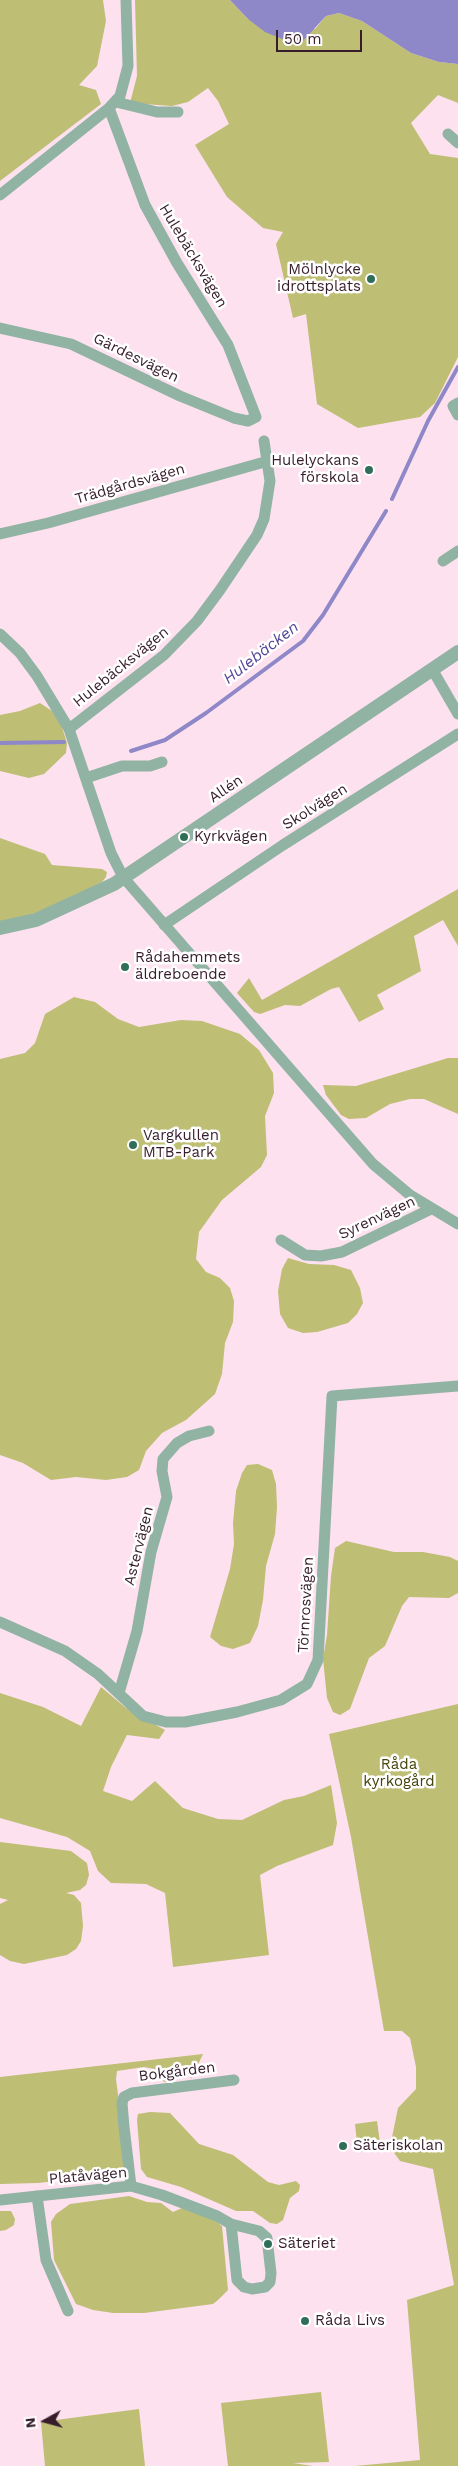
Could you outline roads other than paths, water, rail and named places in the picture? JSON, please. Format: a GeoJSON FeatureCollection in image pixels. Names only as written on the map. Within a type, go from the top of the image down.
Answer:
{"type":"FeatureCollection","features":[{"type":"Feature","properties":{"kind":"street"},"geometry":{"type":"LineString","coordinates":[[0,195],[112,105],[125,82],[128,66],[126,0]]}},
{"type":"Feature","properties":{"kind":"street"},"geometry":{"type":"LineString","coordinates":[[112,105],[157,112],[178,112]]}},
{"type":"Feature","properties":{"kind":"street","name":"Hulebäcksvägen"},"geometry":{"type":"LineString","coordinates":[[112,105],[145,206],[177,263],[228,345],[256,418]]}},
{"type":"Feature","properties":{"kind":"street"},"geometry":{"type":"LineString","coordinates":[[448,134],[458,143]]}},
{"type":"Feature","properties":{"kind":"street","name":"Gärdesvägen"},"geometry":{"type":"LineString","coordinates":[[0,328],[71,344],[180,396],[234,418],[248,420],[256,418]]}},
{"type":"Feature","properties":{"kind":"street"},"geometry":{"type":"LineString","coordinates":[[458,403],[453,406],[458,415]]}},
{"type":"Feature","properties":{"kind":"street","name":"Hulebäcksvägen"},"geometry":{"type":"LineString","coordinates":[[69,729],[164,655],[198,621],[220,590],[257,535],[264,519],[270,481],[264,442]]}},
{"type":"Feature","properties":{"kind":"street","name":"Trädgårdsvägen"},"geometry":{"type":"LineString","coordinates":[[0,534],[48,523],[268,461]]}},
{"type":"Feature","properties":{"kind":"street"},"geometry":{"type":"LineString","coordinates":[[443,561],[458,551]]}},
{"type":"Feature","properties":{"kind":"street"},"geometry":{"type":"LineString","coordinates":[[0,634],[20,653],[37,676],[69,729],[111,852],[123,878],[346,1136],[389,1180],[431,1209],[458,1224]]}},
{"type":"Feature","properties":{"kind":"street","name":"Allén"},"geometry":{"type":"LineString","coordinates":[[0,928],[19,925],[48,916],[88,898],[123,878],[458,652]]}},
{"type":"Feature","properties":{"kind":"street"},"geometry":{"type":"LineString","coordinates":[[432,669],[458,714]]}},
{"type":"Feature","properties":{"kind":"street","name":"Skolvägen"},"geometry":{"type":"LineString","coordinates":[[164,925],[292,839],[458,734]]}},
{"type":"Feature","properties":{"kind":"street"},"geometry":{"type":"LineString","coordinates":[[86,778],[122,766],[150,766],[162,762]]}},
{"type":"Feature","properties":{"kind":"street","name":"Syrenvägen"},"geometry":{"type":"LineString","coordinates":[[281,1240],[304,1255],[321,1256],[342,1252],[431,1209]]}},
{"type":"Feature","properties":{"kind":"street","name":"Törnrosvägen"},"geometry":{"type":"LineString","coordinates":[[0,1622],[65,1651],[98,1674],[143,1716],[166,1722],[185,1722],[237,1712],[281,1700],[307,1684],[318,1660],[332,1396],[458,1386]]}},
{"type":"Feature","properties":{"kind":"street","name":"Astervägen"},"geometry":{"type":"LineString","coordinates":[[119,1693],[137,1630],[151,1552],[167,1497],[162,1471],[163,1459],[177,1443],[209,1431]]}},
{"type":"Feature","properties":{"kind":"street","name":"Bokgården"},"geometry":{"type":"LineString","coordinates":[[131,2186],[124,2119],[124,2097],[132,2093],[234,2080]]}},
{"type":"Feature","properties":{"kind":"street","name":"Platåvägen"},"geometry":{"type":"LineString","coordinates":[[0,2200],[131,2186],[162,2195],[217,2216],[232,2224],[259,2231],[267,2238],[272,2273],[270,2282],[265,2287],[252,2289],[244,2287],[237,2280],[232,2224]]}},
{"type":"Feature","properties":{"kind":"street"},"geometry":{"type":"LineString","coordinates":[[37,2196],[46,2260],[68,2311]]}},
{"type":"Feature","properties":{"kind":"waterway","name":"Hulebäcken"},"geometry":{"type":"LineString","coordinates":[[392,499],[428,421],[458,367]]}},
{"type":"Feature","properties":{"kind":"waterway","name":"Hulebäcken"},"geometry":{"type":"LineString","coordinates":[[131,751],[165,740],[206,713],[303,641],[323,615],[386,511]]}},
{"type":"Feature","properties":{"kind":"waterway","name":"Hulebäcken"},"geometry":{"type":"LineString","coordinates":[[0,743],[64,742]]}},
{"type":"Feature","properties":{"kind":"place","name":"Mölnlycke idrottsplats"},"geometry":{"type":"Point","coordinates":[371,279]}},
{"type":"Feature","properties":{"kind":"place","name":"Hulelyckans förskola"},"geometry":{"type":"Point","coordinates":[369,470]}},
{"type":"Feature","properties":{"kind":"place","name":"Kyrkvägen"},"geometry":{"type":"Point","coordinates":[184,837]}},
{"type":"Feature","properties":{"kind":"place","name":"Rådahemmets äldreboende"},"geometry":{"type":"Point","coordinates":[125,967]}},
{"type":"Feature","properties":{"kind":"place","name":"Vargkullen MTB-Park"},"geometry":{"type":"Point","coordinates":[133,1145]}},
{"type":"Feature","properties":{"kind":"place","name":"Säteriskolan"},"geometry":{"type":"Point","coordinates":[343,2146]}},
{"type":"Feature","properties":{"kind":"place","name":"Säteriet"},"geometry":{"type":"Point","coordinates":[268,2244]}},
{"type":"Feature","properties":{"kind":"place","name":"Råda Livs"},"geometry":{"type":"Point","coordinates":[305,2321]}},
{"type":"Feature","properties":{"kind":"park label","name":"Råda kyrkogård"},"geometry":{"type":"Point","coordinates":[399,1774]}}]}
